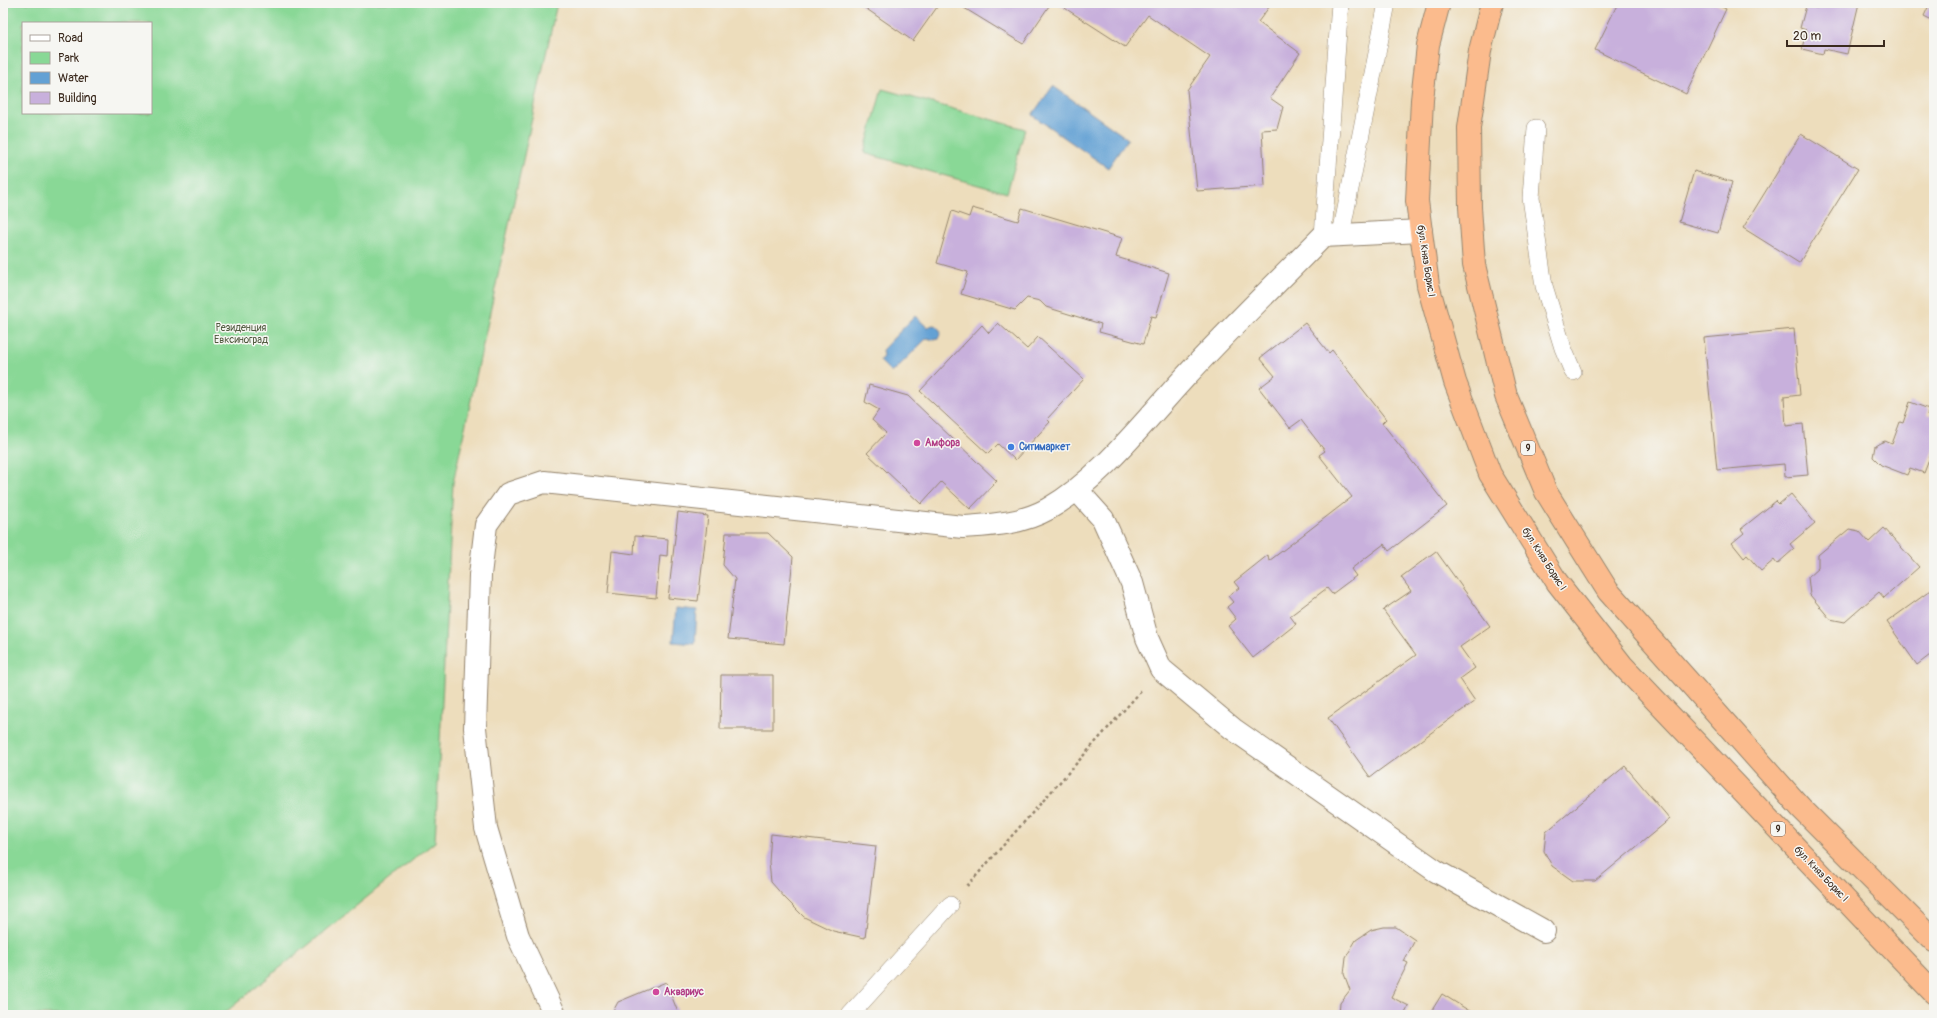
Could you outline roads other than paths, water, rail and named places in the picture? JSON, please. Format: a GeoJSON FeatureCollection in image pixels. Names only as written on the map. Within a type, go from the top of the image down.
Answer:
{"type":"FeatureCollection","features":[{"type":"Feature","properties":{"kind":"highway","name":"бул. Княз Борис I"},"geometry":{"type":"LineString","coordinates":[[1439,3],[1428,44],[1422,100],[1417,201],[1428,285],[1456,382],[1490,474],[1556,582],[1622,665],[1934,993]]}},
{"type":"Feature","properties":{"kind":"highway","name":"9"},"geometry":{"type":"LineString","coordinates":[[1492,3],[1480,51],[1469,128],[1470,207],[1474,265],[1506,396],[1546,492],[1608,591],[1801,808],[1934,941]]}},
{"type":"Feature","properties":{"kind":"street"},"geometry":{"type":"LineString","coordinates":[[555,1015],[518,936],[486,828],[475,728],[480,575],[486,525],[508,494],[544,482],[962,527],[1014,523],[1047,510],[1077,490],[1112,456],[1188,373],[1332,235],[1421,231]]}},
{"type":"Feature","properties":{"kind":"street"},"geometry":{"type":"LineString","coordinates":[[1077,490],[1103,519],[1132,583],[1147,638],[1161,669],[1233,729],[1436,871],[1544,931]]}},
{"type":"Feature","properties":{"kind":"lane"},"geometry":{"type":"LineString","coordinates":[[1332,235],[1340,3]]}},
{"type":"Feature","properties":{"kind":"lane"},"geometry":{"type":"LineString","coordinates":[[1332,235],[1387,3]]}},
{"type":"Feature","properties":{"kind":"lane"},"geometry":{"type":"LineString","coordinates":[[1536,128],[1531,198],[1544,286],[1563,348],[1574,372]]}},
{"type":"Feature","properties":{"kind":"lane"},"geometry":{"type":"LineString","coordinates":[[850,1015],[950,905]]}},
{"type":"Feature","properties":{"kind":"water"},"geometry":{"type":"Polygon","coordinates":[[[1053,86],[1128,139],[1108,168],[1032,115],[1053,86]]]}},
{"type":"Feature","properties":{"kind":"water"},"geometry":{"type":"Polygon","coordinates":[[[915,316],[927,327],[933,325],[937,326],[941,332],[938,339],[934,340],[927,338],[892,373],[880,361],[883,356],[882,350],[915,316]]]}},
{"type":"Feature","properties":{"kind":"water"},"geometry":{"type":"Polygon","coordinates":[[[676,608],[697,610],[695,644],[673,642],[676,608]]]}},
{"type":"Feature","properties":{"kind":"place","name":"Амфора"},"geometry":{"type":"Point","coordinates":[917,443]}},
{"type":"Feature","properties":{"kind":"place","name":"Ситимаркет"},"geometry":{"type":"Point","coordinates":[1011,447]}},
{"type":"Feature","properties":{"kind":"place","name":"Аквариус"},"geometry":{"type":"Point","coordinates":[656,992]}},
{"type":"Feature","properties":{"kind":"park label","name":"Резиденция Евксиноград"},"geometry":{"type":"Point","coordinates":[241,334]}}]}
